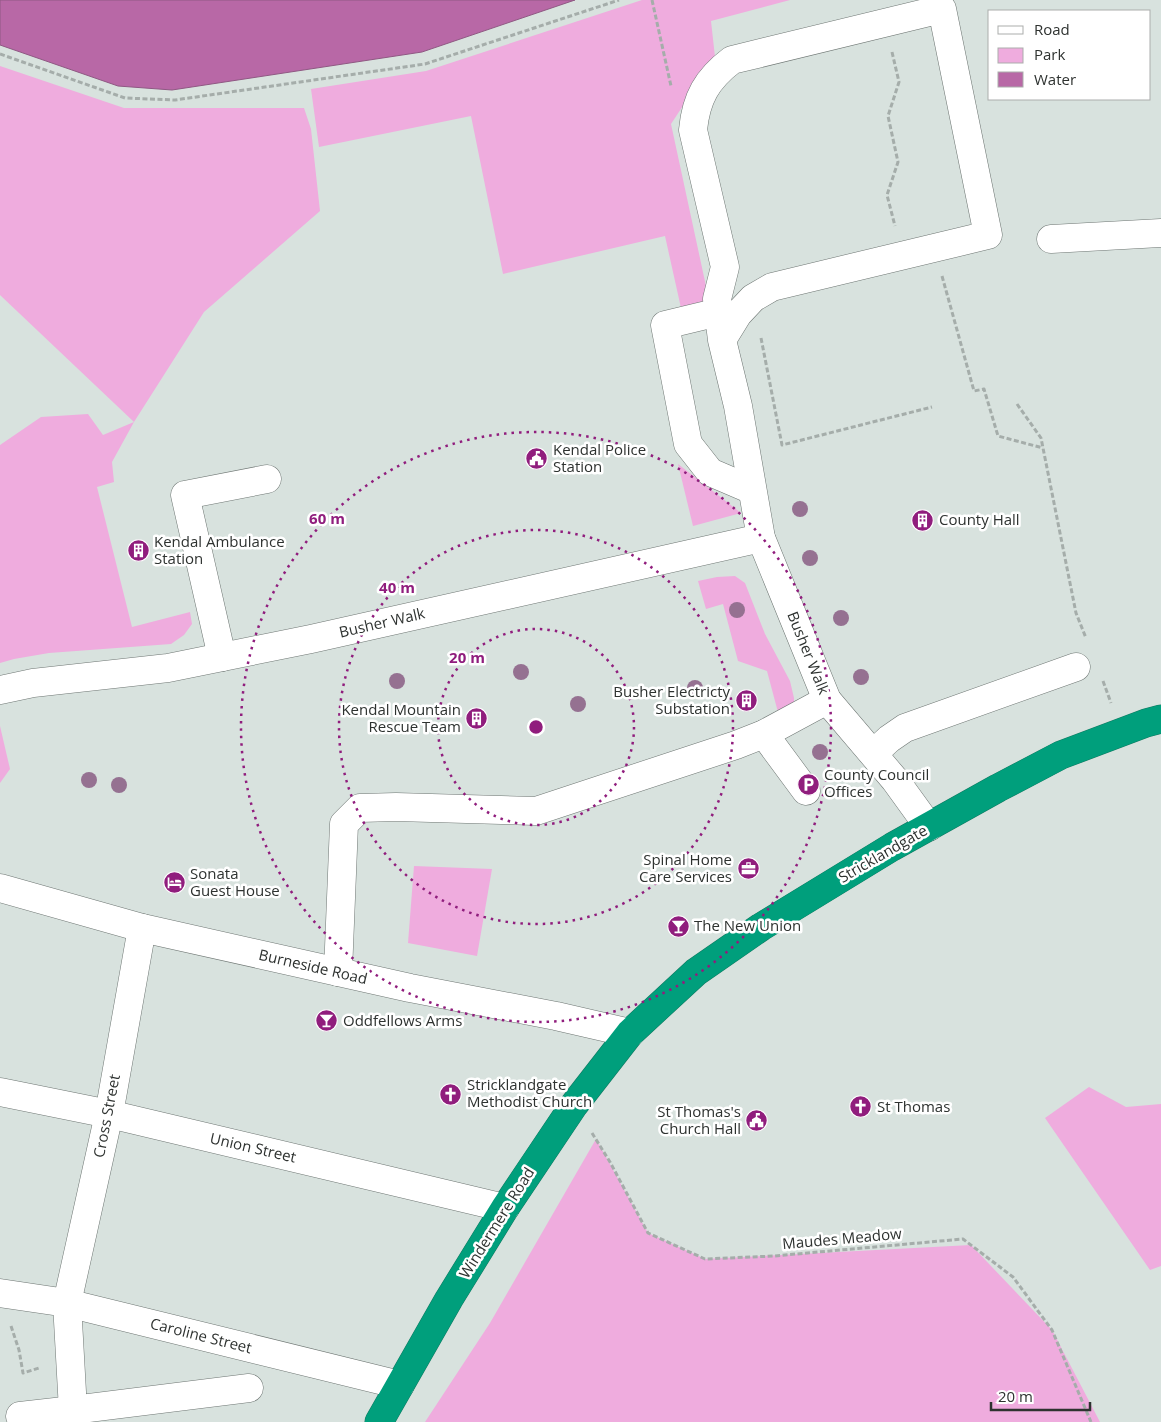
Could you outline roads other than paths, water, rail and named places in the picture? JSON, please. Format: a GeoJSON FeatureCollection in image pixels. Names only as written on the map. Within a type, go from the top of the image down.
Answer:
{"type":"FeatureCollection","features":[{"type":"Feature","properties":{"kind":"highway","name":"Stricklandgate"},"geometry":{"type":"LineString","coordinates":[[630,1033],[696,972],[761,927],[892,847],[1061,755],[1161,719]]}},
{"type":"Feature","properties":{"kind":"highway","name":"Windermere Road"},"geometry":{"type":"LineString","coordinates":[[379,1422],[449,1299],[505,1208],[574,1105],[630,1033]]}},
{"type":"Feature","properties":{"kind":"street"},"geometry":{"type":"LineString","coordinates":[[722,340],[738,314],[753,298],[772,287],[988,235],[942,9],[732,60],[719,70],[707,85],[694,113],[693,130],[725,267],[718,306],[665,325],[688,444],[710,472],[752,490]]}},
{"type":"Feature","properties":{"kind":"street"},"geometry":{"type":"LineString","coordinates":[[1051,239],[1161,233]]}},
{"type":"Feature","properties":{"kind":"street","name":"Busher Walk"},"geometry":{"type":"LineString","coordinates":[[718,306],[722,340],[738,406],[760,538],[827,700],[874,753],[929,827]]}},
{"type":"Feature","properties":{"kind":"street"},"geometry":{"type":"LineString","coordinates":[[222,657],[185,495],[267,479]]}},
{"type":"Feature","properties":{"kind":"street","name":"Busher Walk"},"geometry":{"type":"LineString","coordinates":[[0,690],[33,682],[168,668],[320,637],[760,538]]}},
{"type":"Feature","properties":{"kind":"street"},"geometry":{"type":"LineString","coordinates":[[874,753],[905,728],[1082,656]]}},
{"type":"Feature","properties":{"kind":"street"},"geometry":{"type":"LineString","coordinates":[[338,972],[344,824],[360,808],[396,807],[536,811],[736,745],[764,734],[827,700]]}},
{"type":"Feature","properties":{"kind":"street"},"geometry":{"type":"LineString","coordinates":[[764,734],[806,791]]}},
{"type":"Feature","properties":{"kind":"street","name":"Burneside Road"},"geometry":{"type":"LineString","coordinates":[[0,888],[142,928],[410,988],[565,1018],[630,1033]]}},
{"type":"Feature","properties":{"kind":"street","name":"Cross Street"},"geometry":{"type":"LineString","coordinates":[[73,1410],[67,1303],[109,1114],[142,928]]}},
{"type":"Feature","properties":{"kind":"street","name":"Union Street"},"geometry":{"type":"LineString","coordinates":[[0,1092],[109,1114],[505,1208]]}},
{"type":"Feature","properties":{"kind":"street","name":"Caroline Street"},"geometry":{"type":"LineString","coordinates":[[0,1294],[67,1303],[400,1385]]}},
{"type":"Feature","properties":{"kind":"street"},"geometry":{"type":"LineString","coordinates":[[20,1416],[249,1388]]}},
{"type":"Feature","properties":{"kind":"water"},"geometry":{"type":"Polygon","coordinates":[[[0,0],[575,0],[422,52],[172,90],[118,86],[0,45],[0,0]]]}},
{"type":"Feature","properties":{"kind":"place","name":"Kendal Police Station"},"geometry":{"type":"Point","coordinates":[537,459]}},
{"type":"Feature","properties":{"kind":"place","name":"County Hall"},"geometry":{"type":"Point","coordinates":[923,520]}},
{"type":"Feature","properties":{"kind":"place","name":"Kendal Ambulance Station"},"geometry":{"type":"Point","coordinates":[138,551]}},
{"type":"Feature","properties":{"kind":"place","name":"Busher Electricty Substation"},"geometry":{"type":"Point","coordinates":[746,701]}},
{"type":"Feature","properties":{"kind":"place","name":"Kendal Mountain Rescue Team"},"geometry":{"type":"Point","coordinates":[477,719]}},
{"type":"Feature","properties":{"kind":"place","name":"County Council Offices"},"geometry":{"type":"Point","coordinates":[808,784]}},
{"type":"Feature","properties":{"kind":"place","name":"Spinal Home Care Services"},"geometry":{"type":"Point","coordinates":[748,869]}},
{"type":"Feature","properties":{"kind":"place","name":"Sonata Guest House"},"geometry":{"type":"Point","coordinates":[174,883]}},
{"type":"Feature","properties":{"kind":"place","name":"The New Union"},"geometry":{"type":"Point","coordinates":[678,926]}},
{"type":"Feature","properties":{"kind":"place","name":"Oddfellows Arms"},"geometry":{"type":"Point","coordinates":[327,1021]}},
{"type":"Feature","properties":{"kind":"place","name":"Stricklandgate Methodist Church"},"geometry":{"type":"Point","coordinates":[451,1094]}},
{"type":"Feature","properties":{"kind":"place","name":"St Thomas"},"geometry":{"type":"Point","coordinates":[861,1107]}},
{"type":"Feature","properties":{"kind":"place","name":"St Thomas's Church Hall"},"geometry":{"type":"Point","coordinates":[757,1121]}}]}
